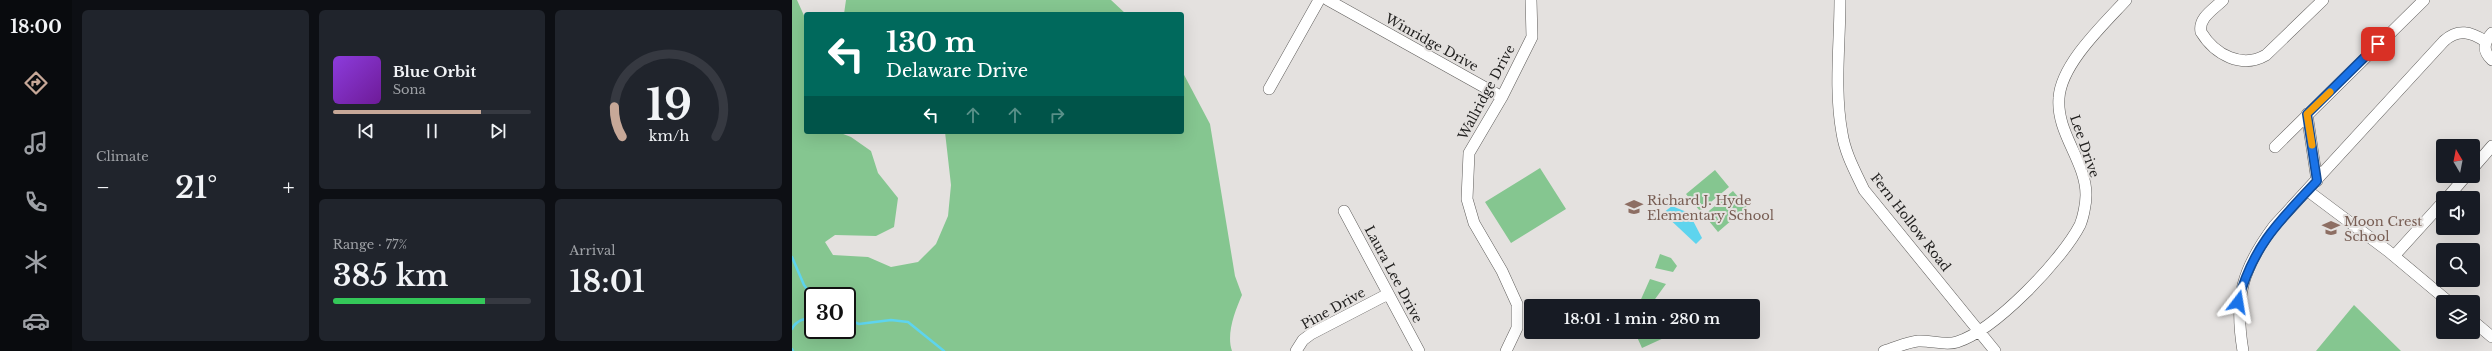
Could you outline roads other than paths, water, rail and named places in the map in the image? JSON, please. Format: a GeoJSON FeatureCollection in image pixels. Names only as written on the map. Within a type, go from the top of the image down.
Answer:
{"type":"FeatureCollection","features":[{"type":"Feature","properties":{"kind":"street"},"geometry":{"type":"LineString","coordinates":[[1269,89],[1319,0]]}},
{"type":"Feature","properties":{"kind":"street","name":"Winridge Drive"},"geometry":{"type":"LineString","coordinates":[[1328,0],[1502,97]]}},
{"type":"Feature","properties":{"kind":"street","name":"Wallridge Drive"},"geometry":{"type":"LineString","coordinates":[[1506,351],[1517,328],[1517,304],[1474,223],[1467,199],[1469,153],[1502,97],[1532,37],[1531,0]]}},
{"type":"Feature","properties":{"kind":"street","name":"Fern Hollow Road"},"geometry":{"type":"LineString","coordinates":[[1840,0],[1839,95],[1842,133],[1850,162],[1864,190],[1995,351]]}},
{"type":"Feature","properties":{"kind":"street","name":"Lee Drive"},"geometry":{"type":"LineString","coordinates":[[1884,351],[1918,341],[1956,343],[1980,331],[2009,309],[2069,244],[2081,223],[2086,195],[2081,169],[2067,141],[2059,115],[2060,90],[2068,69],[2126,0]]}},
{"type":"Feature","properties":{"kind":"street"},"geometry":{"type":"LineString","coordinates":[[2223,0],[2204,19],[2200,29],[2203,35],[2224,55],[2242,61],[2254,60],[2271,51],[2323,0]]}},
{"type":"Feature","properties":{"kind":"street"},"geometry":{"type":"LineString","coordinates":[[2275,147],[2424,0]]}},
{"type":"Feature","properties":{"kind":"street"},"geometry":{"type":"LineString","coordinates":[[2243,351],[2238,302],[2251,262],[2268,234],[2448,36],[2466,32],[2489,37],[2486,52],[2492,60]]}},
{"type":"Feature","properties":{"kind":"street"},"geometry":{"type":"LineString","coordinates":[[2307,114],[2317,181]]}},
{"type":"Feature","properties":{"kind":"street"},"geometry":{"type":"LineString","coordinates":[[2480,160],[2492,146]]}},
{"type":"Feature","properties":{"kind":"street"},"geometry":{"type":"LineString","coordinates":[[2453,191],[2460,183]]}},
{"type":"Feature","properties":{"kind":"street"},"geometry":{"type":"LineString","coordinates":[[2308,191],[2394,256],[2441,295]]}},
{"type":"Feature","properties":{"kind":"street"},"geometry":{"type":"LineString","coordinates":[[2394,256],[2436,210]]}},
{"type":"Feature","properties":{"kind":"street","name":"Laura Lee Drive"},"geometry":{"type":"LineString","coordinates":[[1344,211],[1419,351]]}},
{"type":"Feature","properties":{"kind":"street","name":"Pine Drive"},"geometry":{"type":"LineString","coordinates":[[1296,351],[1303,340],[1311,334],[1388,294]]}},
{"type":"Feature","properties":{"kind":"street"},"geometry":{"type":"LineString","coordinates":[[2480,328],[2492,337]]}},
{"type":"Feature","properties":{"kind":"water"},"geometry":{"type":"Polygon","coordinates":[[[1672,206],[1689,213],[1702,238],[1696,244],[1663,213],[1672,206]]]}},
{"type":"Feature","properties":{"kind":"waterway"},"geometry":{"type":"LineString","coordinates":[[792,257],[806,287]]}},
{"type":"Feature","properties":{"kind":"waterway"},"geometry":{"type":"LineString","coordinates":[[792,329],[798,322],[804,319]]}},
{"type":"Feature","properties":{"kind":"waterway"},"geometry":{"type":"LineString","coordinates":[[856,323],[859,324],[891,320],[908,322],[944,351]]}},
{"type":"Feature","properties":{"kind":"place","name":"Richard J. Hyde Elementary School"},"geometry":{"type":"Point","coordinates":[1634,207]}},
{"type":"Feature","properties":{"kind":"place","name":"Moon Crest School"},"geometry":{"type":"Point","coordinates":[2331,228]}}]}
